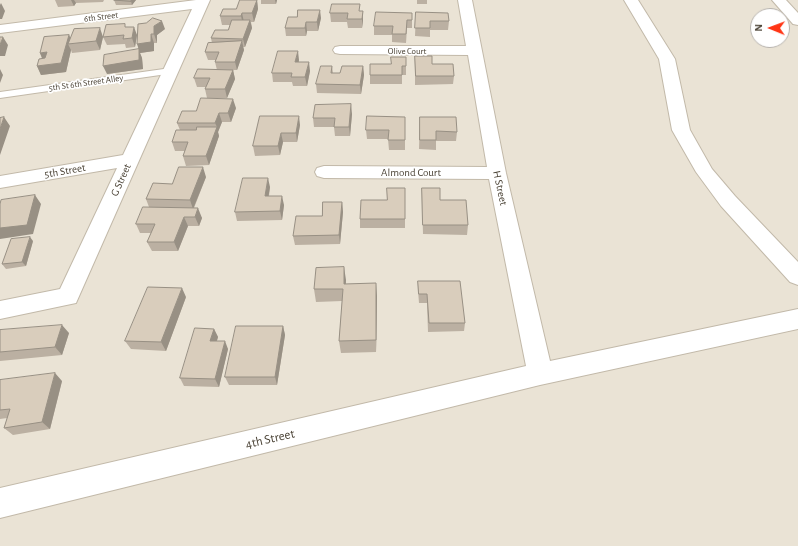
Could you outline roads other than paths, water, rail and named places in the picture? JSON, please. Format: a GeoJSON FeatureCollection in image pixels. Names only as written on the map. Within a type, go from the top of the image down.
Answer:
{"type":"FeatureCollection","features":[{"type":"Feature","properties":{"kind":"street","name":"H Street"},"geometry":{"type":"LineString","coordinates":[[465,0],[497,173],[540,374]]}},
{"type":"Feature","properties":{"kind":"street"},"geometry":{"type":"LineString","coordinates":[[631,0],[667,60],[681,130],[705,172],[728,201],[798,276]]}},
{"type":"Feature","properties":{"kind":"street"},"geometry":{"type":"LineString","coordinates":[[779,0],[798,21]]}},
{"type":"Feature","properties":{"kind":"street","name":"6th Street"},"geometry":{"type":"LineString","coordinates":[[0,29],[202,2]]}},
{"type":"Feature","properties":{"kind":"street","name":"G Street"},"geometry":{"type":"LineString","coordinates":[[0,310],[68,297],[202,2]]}},
{"type":"Feature","properties":{"kind":"street","name":"Olive Court"},"geometry":{"type":"LineString","coordinates":[[340,50],[475,51]]}},
{"type":"Feature","properties":{"kind":"street","name":"5th Street"},"geometry":{"type":"LineString","coordinates":[[0,182],[130,160]]}},
{"type":"Feature","properties":{"kind":"street","name":"Almond Court"},"geometry":{"type":"LineString","coordinates":[[324,172],[497,173]]}},
{"type":"Feature","properties":{"kind":"street","name":"4th Street"},"geometry":{"type":"LineString","coordinates":[[0,503],[540,374],[798,319]]}},
{"type":"Feature","properties":{"kind":"lane","name":"5th St 6th Street Alley"},"geometry":{"type":"LineString","coordinates":[[0,95],[171,71]]}}]}
